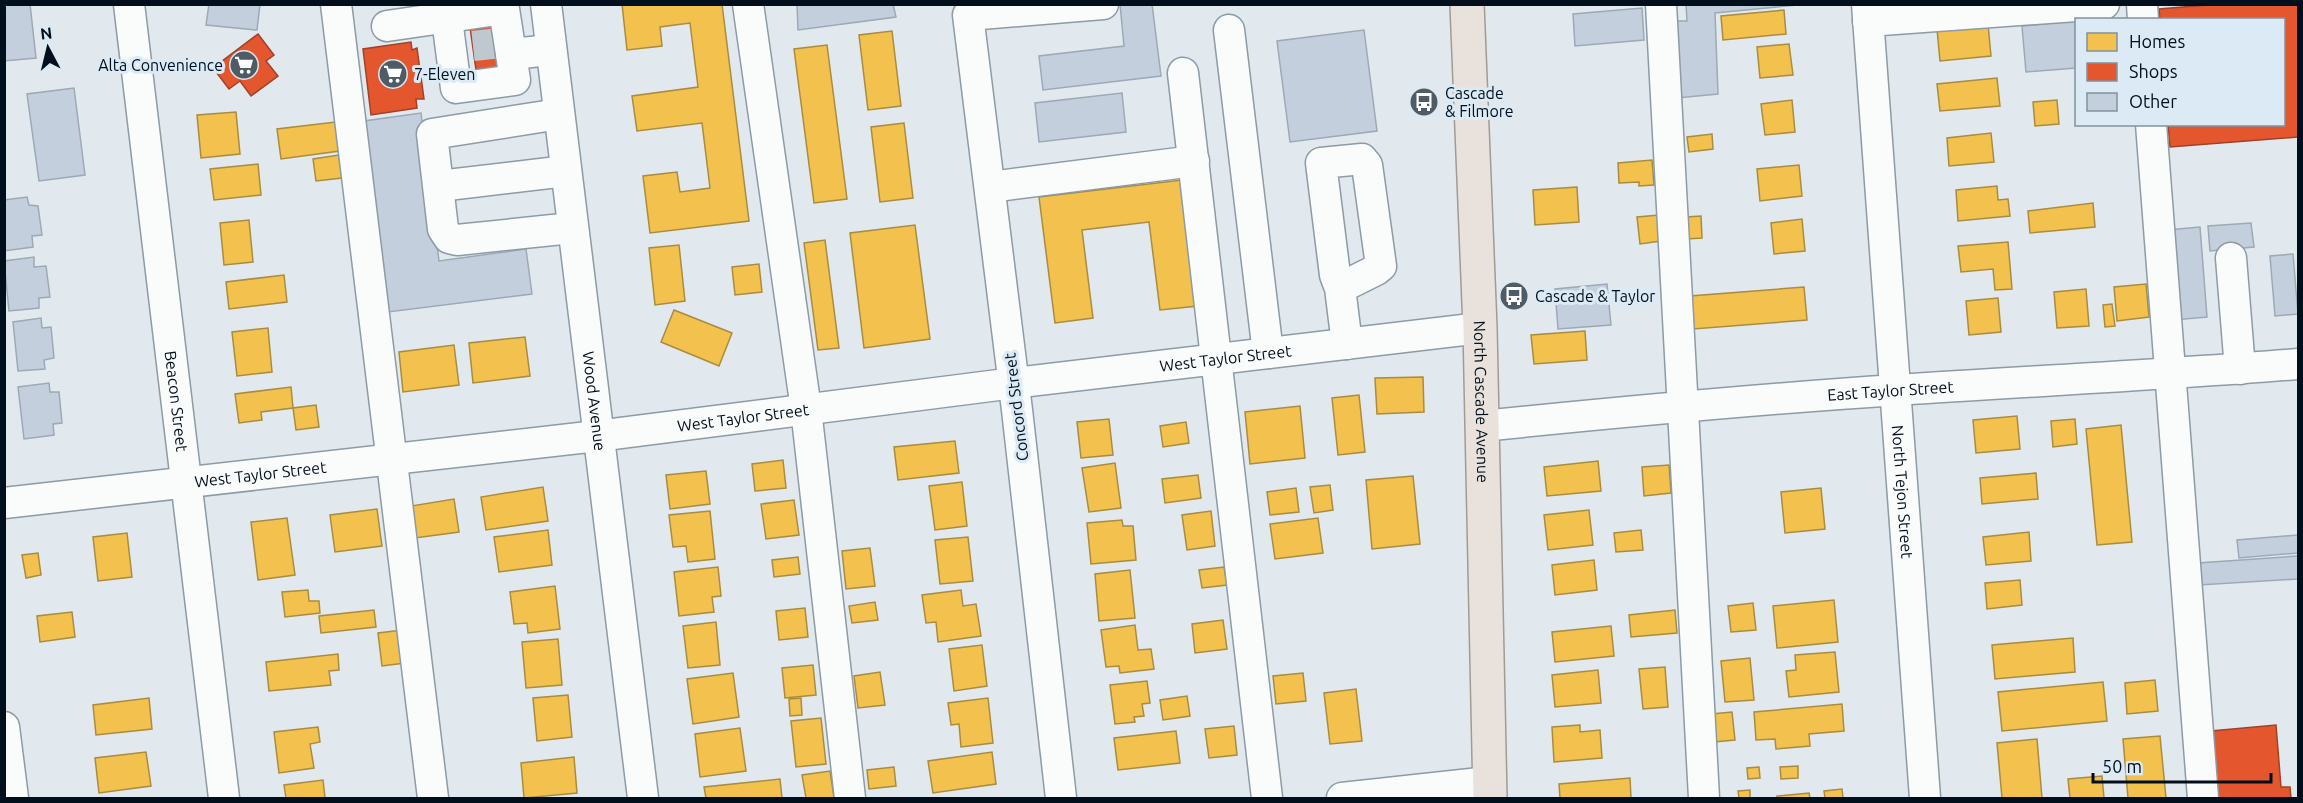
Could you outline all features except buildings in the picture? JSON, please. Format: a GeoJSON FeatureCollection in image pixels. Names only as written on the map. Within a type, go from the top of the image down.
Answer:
{"type":"FeatureCollection","features":[{"type":"Feature","properties":{"kind":"main road","name":"North Cascade Avenue"},"geometry":{"type":"LineString","coordinates":[[1467,4],[1480,328],[1489,790]]}},
{"type":"Feature","properties":{"kind":"street","name":"Beacon Street"},"geometry":{"type":"LineString","coordinates":[[129,4],[224,798]]}},
{"type":"Feature","properties":{"kind":"street"},"geometry":{"type":"LineString","coordinates":[[336,4],[433,798]]}},
{"type":"Feature","properties":{"kind":"street","name":"Wood Avenue"},"geometry":{"type":"LineString","coordinates":[[546,4],[642,798]]}},
{"type":"Feature","properties":{"kind":"street"},"geometry":{"type":"LineString","coordinates":[[748,4],[806,410],[850,798]]}},
{"type":"Feature","properties":{"kind":"street","name":"Concord Street"},"geometry":{"type":"LineString","coordinates":[[1061,798],[1014,383],[968,15],[1103,4]]}},
{"type":"Feature","properties":{"kind":"street"},"geometry":{"type":"LineString","coordinates":[[1660,4],[1704,798]]}},
{"type":"Feature","properties":{"kind":"street"},"geometry":{"type":"LineString","coordinates":[[1868,13],[2104,4]]}},
{"type":"Feature","properties":{"kind":"street"},"geometry":{"type":"LineString","coordinates":[[387,26],[445,11],[504,9],[489,47]]}},
{"type":"Feature","properties":{"kind":"street"},"geometry":{"type":"LineString","coordinates":[[445,11],[489,47],[551,50]]}},
{"type":"Feature","properties":{"kind":"street","name":"North Tejon Street"},"geometry":{"type":"LineString","coordinates":[[1868,13],[1924,798]]}},
{"type":"Feature","properties":{"kind":"street"},"geometry":{"type":"LineString","coordinates":[[1229,30],[1268,353]]}},
{"type":"Feature","properties":{"kind":"street"},"geometry":{"type":"LineString","coordinates":[[1184,73],[1267,798]]}},
{"type":"Feature","properties":{"kind":"street"},"geometry":{"type":"LineString","coordinates":[[559,114],[432,134],[443,229],[449,238],[457,240],[573,228]]}},
{"type":"Feature","properties":{"kind":"street"},"geometry":{"type":"LineString","coordinates":[[2151,126],[2204,798]]}},
{"type":"Feature","properties":{"kind":"street"},"geometry":{"type":"LineString","coordinates":[[990,187],[1194,161]]}},
{"type":"Feature","properties":{"kind":"street"},"geometry":{"type":"LineString","coordinates":[[439,186],[566,171]]}},
{"type":"Feature","properties":{"kind":"street"},"geometry":{"type":"LineString","coordinates":[[2231,258],[2240,369]]}},
{"type":"Feature","properties":{"kind":"street"},"geometry":{"type":"LineString","coordinates":[[1340,288],[1347,344]]}},
{"type":"Feature","properties":{"kind":"street","name":"West Taylor Street"},"geometry":{"type":"LineString","coordinates":[[4,503],[597,436],[1014,383],[1480,328]]}},
{"type":"Feature","properties":{"kind":"street","name":"East Taylor Street"},"geometry":{"type":"LineString","coordinates":[[1482,426],[1683,406],[1896,390],[2169,375],[2298,364]]}},
{"type":"Feature","properties":{"kind":"street"},"geometry":{"type":"LineString","coordinates":[[4,727],[13,798]]}},
{"type":"Feature","properties":{"kind":"street"},"geometry":{"type":"LineString","coordinates":[[1342,798],[1489,790]]}},
{"type":"Feature","properties":{"kind":"tunnel"},"geometry":{"type":"LineString","coordinates":[[473,46],[500,43]]}},
{"type":"Feature","properties":{"kind":"place","name":"Alta Convenience"},"geometry":{"type":"Point","coordinates":[244,65]}},
{"type":"Feature","properties":{"kind":"place","name":"7-Eleven"},"geometry":{"type":"Point","coordinates":[393,74]}},
{"type":"Feature","properties":{"kind":"place","name":"Cascade & Filmore"},"geometry":{"type":"Point","coordinates":[1424,102]}},
{"type":"Feature","properties":{"kind":"place","name":"Cascade & Taylor"},"geometry":{"type":"Point","coordinates":[1514,296]}}]}
